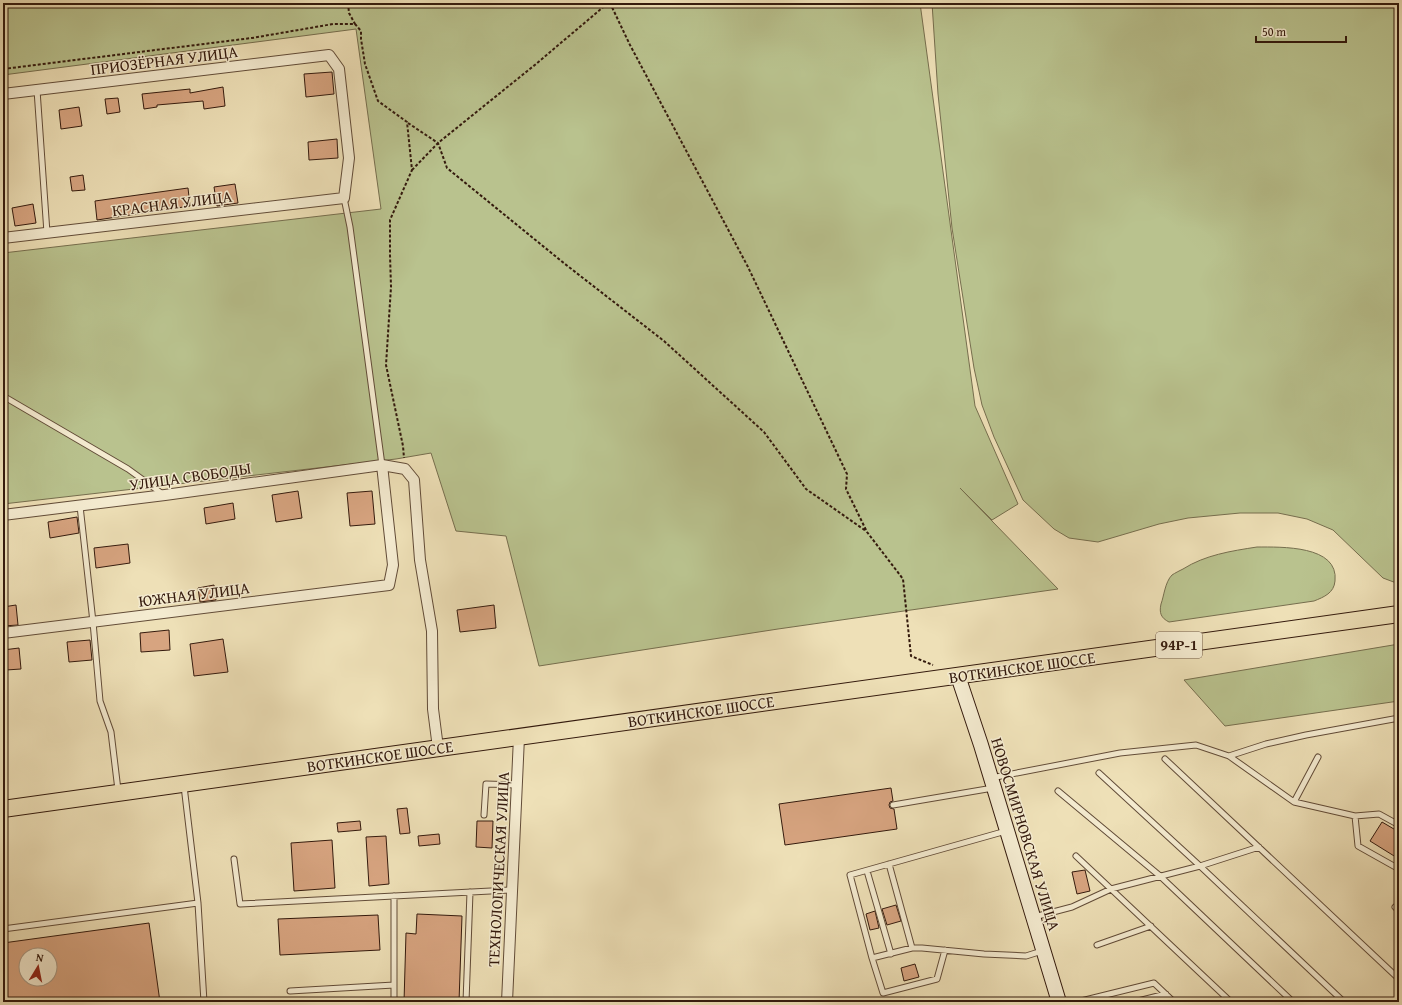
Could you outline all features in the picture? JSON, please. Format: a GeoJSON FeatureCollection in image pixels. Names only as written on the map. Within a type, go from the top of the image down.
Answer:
{"type":"FeatureCollection","features":[{"type":"Feature","properties":{"kind":"main road","name":"ВОТКИНСКОЕ ШОССЕ"},"geometry":{"type":"LineString","coordinates":[[3,808],[1399,614]]}},
{"type":"Feature","properties":{"kind":"street","name":"ПРИОЗЁРНАЯ УЛИЦА"},"geometry":{"type":"LineString","coordinates":[[3,94],[329,55],[339,69],[349,158],[344,198]]}},
{"type":"Feature","properties":{"kind":"street","name":"КРАСНАЯ УЛИЦА"},"geometry":{"type":"LineString","coordinates":[[3,238],[344,198]]}},
{"type":"Feature","properties":{"kind":"street","name":"УЛИЦА СВОБОДЫ"},"geometry":{"type":"LineString","coordinates":[[3,515],[165,495],[382,465],[405,469]]}},
{"type":"Feature","properties":{"kind":"street","name":"ЮЖНАЯ УЛИЦА"},"geometry":{"type":"LineString","coordinates":[[3,633],[389,586],[393,565],[382,465]]}},
{"type":"Feature","properties":{"kind":"street"},"geometry":{"type":"LineString","coordinates":[[405,469],[414,480],[420,560],[432,631],[433,709],[438,748]]}},
{"type":"Feature","properties":{"kind":"street","name":"НОВОСМИРНОВСКАЯ УЛИЦА"},"geometry":{"type":"LineString","coordinates":[[958,676],[1034,917],[1059,1002]]}},
{"type":"Feature","properties":{"kind":"street","name":"ТЕХНОЛОГИЧЕСКАЯ УЛИЦА"},"geometry":{"type":"LineString","coordinates":[[506,1002],[519,736]]}},
{"type":"Feature","properties":{"kind":"lane"},"geometry":{"type":"LineString","coordinates":[[37,90],[47,233]]}},
{"type":"Feature","properties":{"kind":"lane"},"geometry":{"type":"LineString","coordinates":[[344,198],[350,227],[382,465]]}},
{"type":"Feature","properties":{"kind":"lane"},"geometry":{"type":"LineString","coordinates":[[3,396],[128,469],[165,495]]}},
{"type":"Feature","properties":{"kind":"lane"},"geometry":{"type":"LineString","coordinates":[[80,506],[100,701],[111,732],[118,792]]}},
{"type":"Feature","properties":{"kind":"lane"},"geometry":{"type":"LineString","coordinates":[[1229,756],[1266,744],[1306,735],[1399,718]]}},
{"type":"Feature","properties":{"kind":"lane"},"geometry":{"type":"LineString","coordinates":[[893,805],[1120,753],[1196,745],[1229,756],[1294,802],[1355,816],[1380,814],[1399,825]]}},
{"type":"Feature","properties":{"kind":"lane"},"geometry":{"type":"LineString","coordinates":[[1294,802],[1318,758]]}},
{"type":"Feature","properties":{"kind":"lane"},"geometry":{"type":"LineString","coordinates":[[1165,759],[1399,979]]}},
{"type":"Feature","properties":{"kind":"lane"},"geometry":{"type":"LineString","coordinates":[[1099,773],[1344,1002]]}},
{"type":"Feature","properties":{"kind":"lane"},"geometry":{"type":"LineString","coordinates":[[184,783],[198,903],[204,1002]]}},
{"type":"Feature","properties":{"kind":"lane"},"geometry":{"type":"LineString","coordinates":[[484,815],[486,784],[517,785]]}},
{"type":"Feature","properties":{"kind":"lane"},"geometry":{"type":"LineString","coordinates":[[1058,791],[1160,876],[1293,1002]]}},
{"type":"Feature","properties":{"kind":"lane"},"geometry":{"type":"LineString","coordinates":[[1355,816],[1358,846],[1399,869]]}},
{"type":"Feature","properties":{"kind":"lane"},"geometry":{"type":"LineString","coordinates":[[945,950],[937,979],[883,992],[872,958],[850,875],[1007,831]]}},
{"type":"Feature","properties":{"kind":"lane"},"geometry":{"type":"LineString","coordinates":[[1034,917],[1072,907],[1111,889],[1200,866],[1259,847]]}},
{"type":"Feature","properties":{"kind":"lane"},"geometry":{"type":"LineString","coordinates":[[1076,856],[1231,1002]]}},
{"type":"Feature","properties":{"kind":"lane"},"geometry":{"type":"LineString","coordinates":[[234,859],[240,904],[512,890]]}},
{"type":"Feature","properties":{"kind":"lane"},"geometry":{"type":"LineString","coordinates":[[889,864],[912,948]]}},
{"type":"Feature","properties":{"kind":"lane"},"geometry":{"type":"LineString","coordinates":[[867,870],[891,954]]}},
{"type":"Feature","properties":{"kind":"lane"},"geometry":{"type":"LineString","coordinates":[[466,1002],[470,892]]}},
{"type":"Feature","properties":{"kind":"lane"},"geometry":{"type":"LineString","coordinates":[[394,896],[394,1002]]}},
{"type":"Feature","properties":{"kind":"lane"},"geometry":{"type":"LineString","coordinates":[[3,929],[198,903]]}},
{"type":"Feature","properties":{"kind":"lane"},"geometry":{"type":"LineString","coordinates":[[1097,945],[1151,926]]}},
{"type":"Feature","properties":{"kind":"lane"},"geometry":{"type":"LineString","coordinates":[[872,958],[912,948],[1026,956],[1044,950]]}},
{"type":"Feature","properties":{"kind":"lane"},"geometry":{"type":"LineString","coordinates":[[1077,1002],[1154,982],[1174,1002]]}},
{"type":"Feature","properties":{"kind":"lane"},"geometry":{"type":"LineString","coordinates":[[290,991],[394,985]]}},
{"type":"Feature","properties":{"kind":"lane"},"geometry":{"type":"LineString","coordinates":[[1134,1002],[1166,994]]}},
{"type":"Feature","properties":{"kind":"path"},"geometry":{"type":"LineString","coordinates":[[348,3],[349,13],[361,31],[365,64],[378,102],[438,143],[448,168],[565,264],[664,341],[764,432],[806,489],[867,532]]}},
{"type":"Feature","properties":{"kind":"path"},"geometry":{"type":"LineString","coordinates":[[405,469],[403,446],[386,365],[391,287],[390,220],[412,170],[438,143],[609,3],[748,267],[847,474],[846,489],[867,532],[903,579],[911,656],[938,667]]}},
{"type":"Feature","properties":{"kind":"path"},"geometry":{"type":"LineString","coordinates":[[3,69],[252,38],[333,24],[355,24]]}},
{"type":"Feature","properties":{"kind":"path"},"geometry":{"type":"LineString","coordinates":[[407,122],[412,170]]}},
{"type":"Feature","properties":{"kind":"green space"},"geometry":{"type":"Polygon","coordinates":[[[3,3],[920,3],[975,406],[1018,504],[992,520],[960,488],[1058,589],[778,629],[539,666],[506,536],[456,531],[431,453],[396,459],[3,504],[3,253],[381,209],[356,29],[3,75],[3,3]]]}},
{"type":"Feature","properties":{"kind":"green space"},"geometry":{"type":"Polygon","coordinates":[[[932,3],[1399,3],[1399,584],[1383,578],[1333,530],[1307,519],[1278,513],[1240,513],[1188,518],[1159,524],[1098,542],[1069,538],[1054,529],[1023,500],[994,437],[982,405],[974,368],[952,228],[938,94],[932,3]]]}},
{"type":"Feature","properties":{"kind":"green space"},"geometry":{"type":"Polygon","coordinates":[[[1257,547],[1293,548],[1318,554],[1328,560],[1334,569],[1335,581],[1333,589],[1325,596],[1314,601],[1169,622],[1162,617],[1160,610],[1161,604],[1166,585],[1172,575],[1191,564],[1209,557],[1257,547]]]}},
{"type":"Feature","properties":{"kind":"green space"},"geometry":{"type":"Polygon","coordinates":[[[1399,644],[1399,701],[1225,726],[1184,680],[1399,644]]]}},
{"type":"Feature","properties":{"kind":"building"},"geometry":{"type":"Polygon","coordinates":[[[332,72],[334,94],[306,97],[304,74],[332,72]]]}},
{"type":"Feature","properties":{"kind":"building"},"geometry":{"type":"Polygon","coordinates":[[[223,87],[225,106],[204,109],[203,101],[157,105],[157,107],[144,109],[142,94],[190,89],[190,93],[223,87]]]}},
{"type":"Feature","properties":{"kind":"building"},"geometry":{"type":"Polygon","coordinates":[[[118,98],[120,112],[107,114],[105,99],[118,98]]]}},
{"type":"Feature","properties":{"kind":"building"},"geometry":{"type":"Polygon","coordinates":[[[79,107],[82,126],[61,129],[59,110],[79,107]]]}},
{"type":"Feature","properties":{"kind":"building"},"geometry":{"type":"Polygon","coordinates":[[[337,139],[338,158],[309,160],[308,142],[337,139]]]}},
{"type":"Feature","properties":{"kind":"building"},"geometry":{"type":"Polygon","coordinates":[[[83,175],[85,190],[72,191],[70,177],[83,175]]]}},
{"type":"Feature","properties":{"kind":"building"},"geometry":{"type":"Polygon","coordinates":[[[235,184],[238,203],[217,206],[214,187],[235,184]]]}},
{"type":"Feature","properties":{"kind":"building"},"geometry":{"type":"Polygon","coordinates":[[[188,188],[190,206],[97,220],[95,201],[188,188]]]}},
{"type":"Feature","properties":{"kind":"building"},"geometry":{"type":"Polygon","coordinates":[[[33,204],[36,223],[15,226],[12,208],[33,204]]]}},
{"type":"Feature","properties":{"kind":"building"},"geometry":{"type":"Polygon","coordinates":[[[298,491],[302,518],[276,522],[272,495],[298,491]]]}},
{"type":"Feature","properties":{"kind":"building"},"geometry":{"type":"Polygon","coordinates":[[[372,491],[375,524],[350,526],[347,493],[372,491]]]}},
{"type":"Feature","properties":{"kind":"building"},"geometry":{"type":"Polygon","coordinates":[[[233,503],[235,519],[206,524],[204,508],[233,503]]]}},
{"type":"Feature","properties":{"kind":"building"},"geometry":{"type":"Polygon","coordinates":[[[77,517],[79,533],[50,538],[48,522],[77,517]]]}},
{"type":"Feature","properties":{"kind":"building"},"geometry":{"type":"Polygon","coordinates":[[[128,544],[130,563],[96,568],[94,548],[128,544]]]}},
{"type":"Feature","properties":{"kind":"building"},"geometry":{"type":"Polygon","coordinates":[[[214,585],[216,600],[200,602],[198,588],[214,585]]]}},
{"type":"Feature","properties":{"kind":"building"},"geometry":{"type":"Polygon","coordinates":[[[16,605],[18,625],[3,626],[3,607],[16,605]]]}},
{"type":"Feature","properties":{"kind":"building"},"geometry":{"type":"Polygon","coordinates":[[[494,605],[496,628],[460,632],[457,610],[494,605]]]}},
{"type":"Feature","properties":{"kind":"building"},"geometry":{"type":"Polygon","coordinates":[[[169,630],[170,650],[141,652],[140,633],[169,630]]]}},
{"type":"Feature","properties":{"kind":"building"},"geometry":{"type":"Polygon","coordinates":[[[223,639],[228,672],[194,676],[190,644],[223,639]]]}},
{"type":"Feature","properties":{"kind":"building"},"geometry":{"type":"Polygon","coordinates":[[[90,640],[92,660],[69,662],[67,642],[90,640]]]}},
{"type":"Feature","properties":{"kind":"building"},"geometry":{"type":"Polygon","coordinates":[[[19,648],[21,669],[6,670],[3,650],[19,648]]]}},
{"type":"Feature","properties":{"kind":"building"},"geometry":{"type":"Polygon","coordinates":[[[891,788],[893,801],[890,802],[889,805],[890,808],[894,809],[897,829],[785,845],[779,804],[891,788]]]}},
{"type":"Feature","properties":{"kind":"building"},"geometry":{"type":"Polygon","coordinates":[[[407,808],[410,833],[400,834],[397,809],[407,808]]]}},
{"type":"Feature","properties":{"kind":"building"},"geometry":{"type":"Polygon","coordinates":[[[360,821],[361,830],[338,832],[337,823],[360,821]]]}},
{"type":"Feature","properties":{"kind":"building"},"geometry":{"type":"Polygon","coordinates":[[[477,821],[493,821],[492,848],[476,847],[477,821]]]}},
{"type":"Feature","properties":{"kind":"building"},"geometry":{"type":"Polygon","coordinates":[[[1382,822],[1399,832],[1399,859],[1370,841],[1382,822]]]}},
{"type":"Feature","properties":{"kind":"building"},"geometry":{"type":"Polygon","coordinates":[[[439,834],[440,844],[419,846],[418,836],[439,834]]]}},
{"type":"Feature","properties":{"kind":"building"},"geometry":{"type":"Polygon","coordinates":[[[386,836],[389,884],[369,886],[366,837],[386,836]]]}},
{"type":"Feature","properties":{"kind":"building"},"geometry":{"type":"Polygon","coordinates":[[[332,840],[335,888],[294,891],[291,843],[332,840]]]}},
{"type":"Feature","properties":{"kind":"building"},"geometry":{"type":"Polygon","coordinates":[[[1085,870],[1090,891],[1077,894],[1072,872],[1085,870]]]}},
{"type":"Feature","properties":{"kind":"building"},"geometry":{"type":"Polygon","coordinates":[[[896,905],[901,921],[887,925],[882,909],[896,905]]]}},
{"type":"Feature","properties":{"kind":"building"},"geometry":{"type":"Polygon","coordinates":[[[875,911],[879,928],[870,930],[866,914],[875,911]]]}},
{"type":"Feature","properties":{"kind":"building"},"geometry":{"type":"Polygon","coordinates":[[[417,914],[462,916],[459,1002],[404,1002],[406,933],[416,934],[417,914]]]}},
{"type":"Feature","properties":{"kind":"building"},"geometry":{"type":"Polygon","coordinates":[[[378,915],[380,950],[280,955],[278,919],[378,915]]]}},
{"type":"Feature","properties":{"kind":"building"},"geometry":{"type":"Polygon","coordinates":[[[149,923],[160,1002],[3,1002],[3,943],[149,923]]]}},
{"type":"Feature","properties":{"kind":"building"},"geometry":{"type":"Polygon","coordinates":[[[915,964],[919,977],[904,981],[901,968],[915,964]]]}}]}
